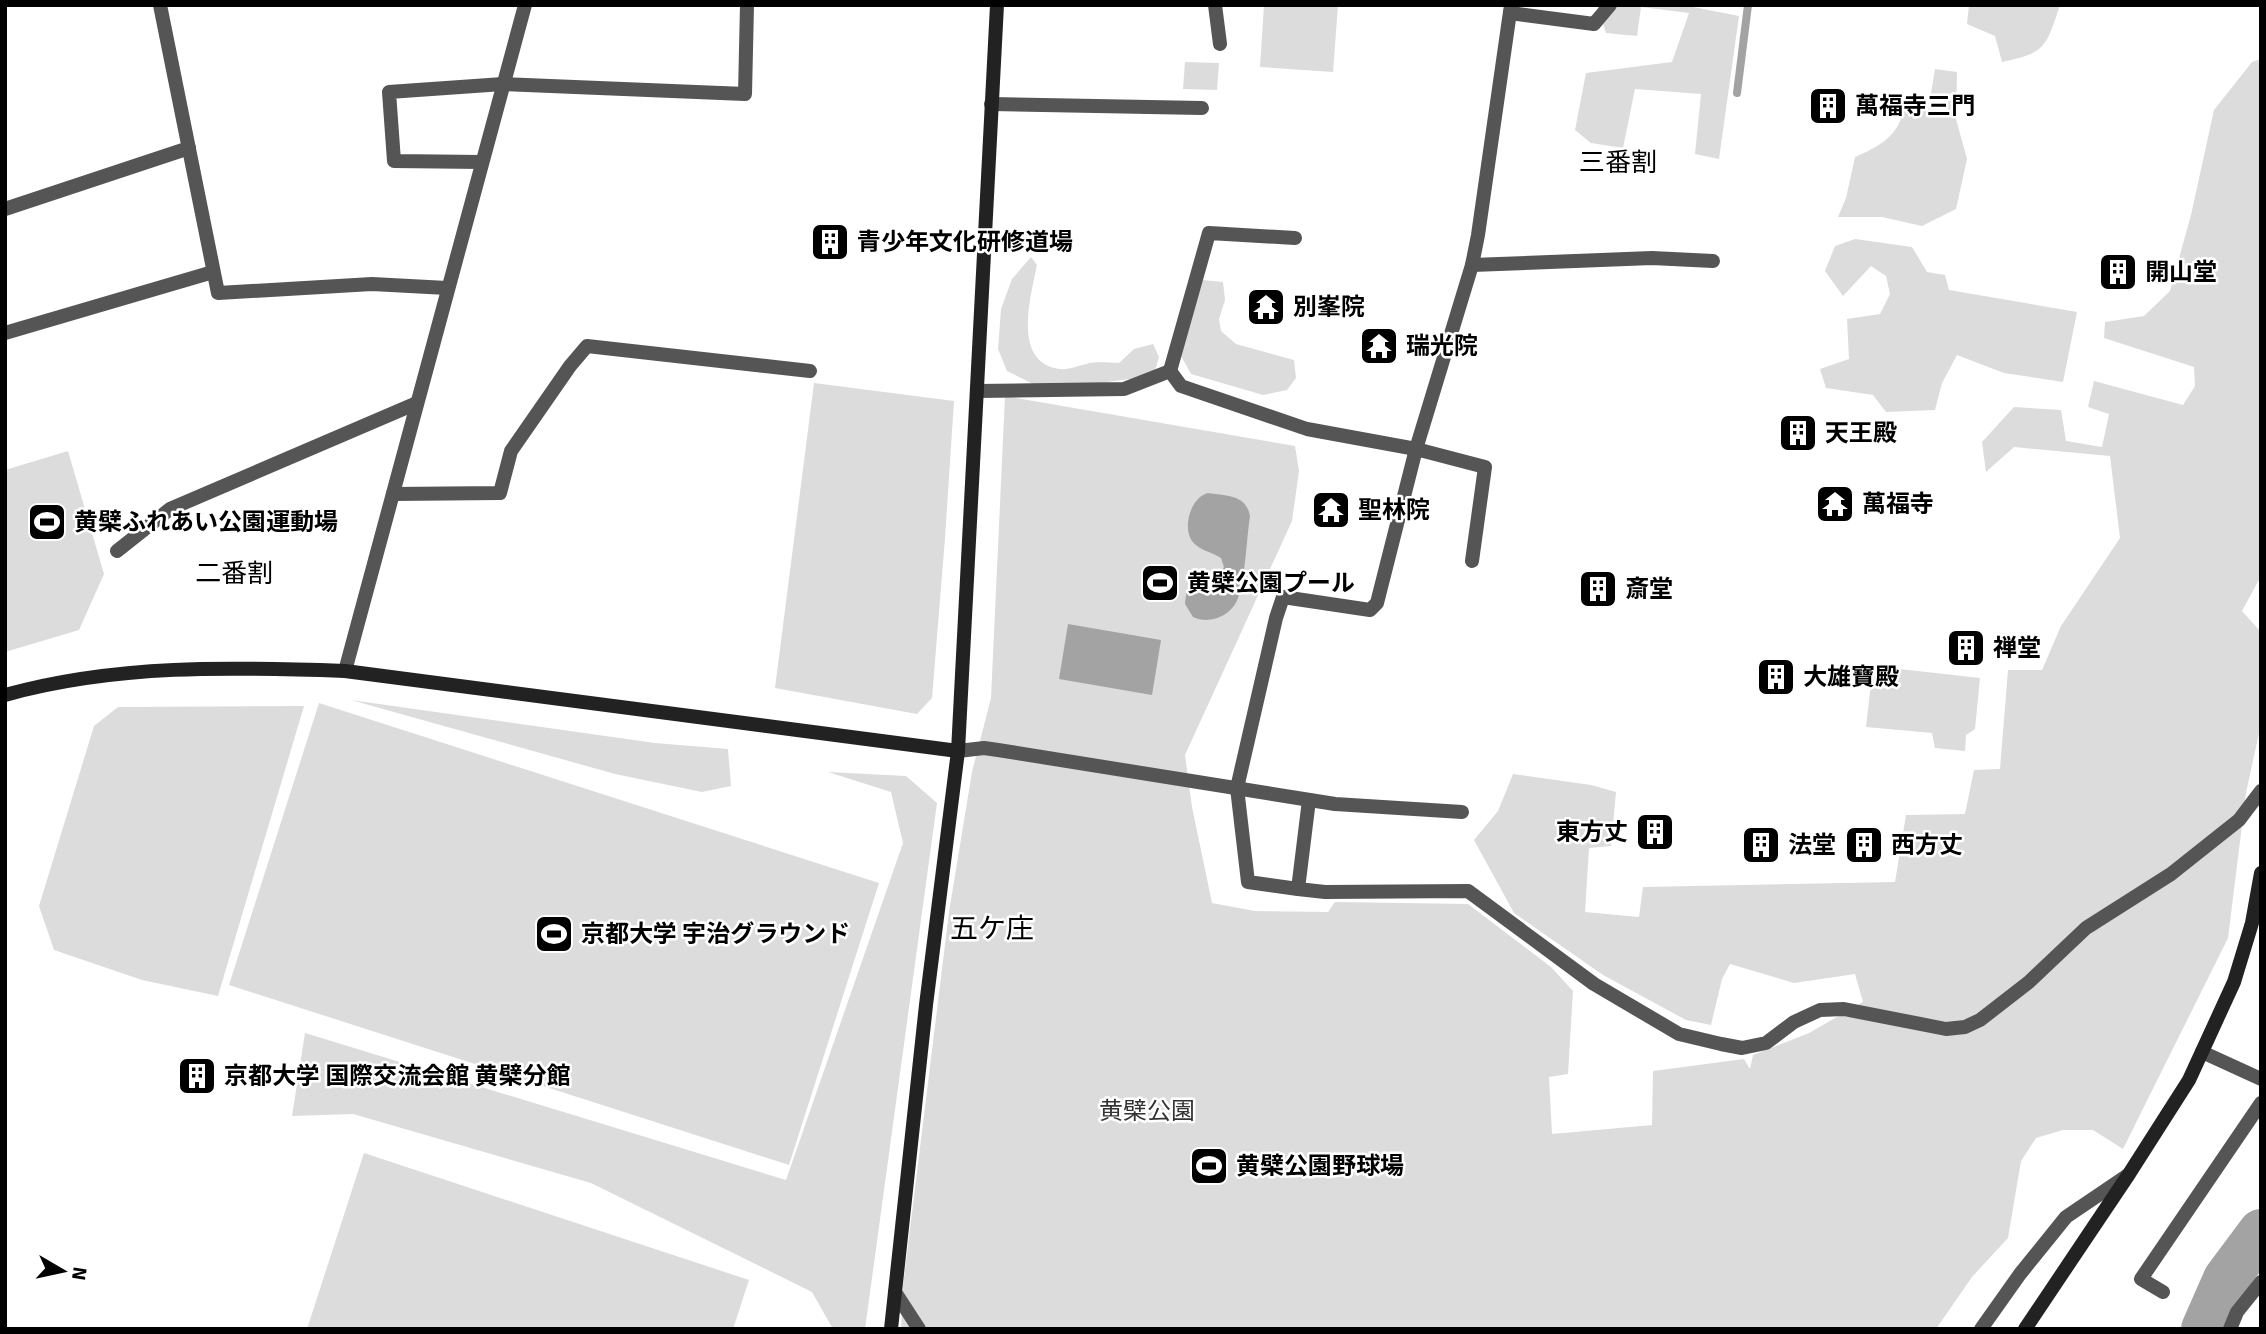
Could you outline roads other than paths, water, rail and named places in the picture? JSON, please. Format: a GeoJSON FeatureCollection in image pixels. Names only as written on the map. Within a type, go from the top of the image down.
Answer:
{"type":"FeatureCollection","features":[{"type":"Feature","properties":{"kind":"street"},"geometry":{"type":"LineString","coordinates":[[160,5],[218,293],[372,284],[447,288]]}},
{"type":"Feature","properties":{"kind":"street"},"geometry":{"type":"LineString","coordinates":[[345,671],[525,5]]}},
{"type":"Feature","properties":{"kind":"street"},"geometry":{"type":"LineString","coordinates":[[481,162],[394,161],[389,92],[503,83],[745,94],[747,5]]}},
{"type":"Feature","properties":{"kind":"street"},"geometry":{"type":"LineString","coordinates":[[891,1329],[926,1005],[958,751],[997,5]]}},
{"type":"Feature","properties":{"kind":"street"},"geometry":{"type":"LineString","coordinates":[[1215,5],[1220,44]]}},
{"type":"Feature","properties":{"kind":"street"},"geometry":{"type":"LineString","coordinates":[[1610,5],[1594,24],[1510,9],[1472,265],[1416,449],[1377,603],[1370,610],[1283,597],[1276,618],[1237,788],[1248,882],[1325,892],[1468,891],[1594,984],[1679,1034],[1742,1048],[1766,1043],[1794,1022],[1820,1010],[1844,1009],[1946,1029],[1965,1027],[1980,1020],[2029,982],[2087,928],[2171,874],[2239,820],[2261,791]]}},
{"type":"Feature","properties":{"kind":"street"},"geometry":{"type":"LineString","coordinates":[[991,104],[1202,108]]}},
{"type":"Feature","properties":{"kind":"street"},"geometry":{"type":"LineString","coordinates":[[5,209],[189,148]]}},
{"type":"Feature","properties":{"kind":"street"},"geometry":{"type":"LineString","coordinates":[[1170,371],[1209,233],[1295,238]]}},
{"type":"Feature","properties":{"kind":"street"},"geometry":{"type":"LineString","coordinates":[[1472,265],[1652,258],[1713,261]]}},
{"type":"Feature","properties":{"kind":"street"},"geometry":{"type":"LineString","coordinates":[[5,333],[213,272]]}},
{"type":"Feature","properties":{"kind":"street"},"geometry":{"type":"LineString","coordinates":[[393,494],[500,493],[511,451],[587,346],[810,372]]}},
{"type":"Feature","properties":{"kind":"street"},"geometry":{"type":"LineString","coordinates":[[977,391],[1124,388],[1170,371]]}},
{"type":"Feature","properties":{"kind":"street"},"geometry":{"type":"LineString","coordinates":[[1170,371],[1181,386],[1307,429],[1416,449],[1485,467],[1472,561]]}},
{"type":"Feature","properties":{"kind":"street"},"geometry":{"type":"LineString","coordinates":[[117,551],[170,509],[417,403]]}},
{"type":"Feature","properties":{"kind":"street"},"geometry":{"type":"LineString","coordinates":[[5,695],[76,680],[153,670],[247,668],[345,671],[958,751],[984,748],[1335,804],[1462,812]]}},
{"type":"Feature","properties":{"kind":"street"},"geometry":{"type":"LineString","coordinates":[[1298,888],[1309,800]]}},
{"type":"Feature","properties":{"kind":"street"},"geometry":{"type":"LineString","coordinates":[[2025,1329],[2189,1080],[2234,982],[2252,923],[2261,873]]}},
{"type":"Feature","properties":{"kind":"street"},"geometry":{"type":"LineString","coordinates":[[2202,1052],[2261,1079]]}},
{"type":"Feature","properties":{"kind":"street"},"geometry":{"type":"LineString","coordinates":[[2163,1292],[2141,1279],[2261,1103]]}},
{"type":"Feature","properties":{"kind":"street"},"geometry":{"type":"LineString","coordinates":[[1981,1329],[2020,1274],[2066,1217],[2129,1174]]}},
{"type":"Feature","properties":{"kind":"street"},"geometry":{"type":"LineString","coordinates":[[2230,1329],[2237,1312],[2261,1282]]}},
{"type":"Feature","properties":{"kind":"street"},"geometry":{"type":"LineString","coordinates":[[895,1292],[919,1329]]}},
{"type":"Feature","properties":{"kind":"waterway"},"geometry":{"type":"LineString","coordinates":[[1737,93],[1748,5]]}},
{"type":"Feature","properties":{"kind":"waterway"},"geometry":{"type":"LineString","coordinates":[[2204,1329],[2226,1279],[2261,1232]]}},
{"type":"Feature","properties":{"kind":"place","name":"萬福寺三門"},"geometry":{"type":"Point","coordinates":[1828,106]}},
{"type":"Feature","properties":{"kind":"place","name":"青少年文化研修道場"},"geometry":{"type":"Point","coordinates":[830,242]}},
{"type":"Feature","properties":{"kind":"place","name":"開山堂"},"geometry":{"type":"Point","coordinates":[2118,272]}},
{"type":"Feature","properties":{"kind":"place","name":"別峯院"},"geometry":{"type":"Point","coordinates":[1266,307]}},
{"type":"Feature","properties":{"kind":"place","name":"瑞光院"},"geometry":{"type":"Point","coordinates":[1379,346]}},
{"type":"Feature","properties":{"kind":"place","name":"天王殿"},"geometry":{"type":"Point","coordinates":[1798,433]}},
{"type":"Feature","properties":{"kind":"place","name":"萬福寺"},"geometry":{"type":"Point","coordinates":[1835,504]}},
{"type":"Feature","properties":{"kind":"place","name":"聖林院"},"geometry":{"type":"Point","coordinates":[1331,510]}},
{"type":"Feature","properties":{"kind":"place","name":"黄檗ふれあい公園運動場"},"geometry":{"type":"Point","coordinates":[47,522]}},
{"type":"Feature","properties":{"kind":"place","name":"黄檗公園プール"},"geometry":{"type":"Point","coordinates":[1160,583]}},
{"type":"Feature","properties":{"kind":"place","name":"斎堂"},"geometry":{"type":"Point","coordinates":[1598,589]}},
{"type":"Feature","properties":{"kind":"place","name":"禅堂"},"geometry":{"type":"Point","coordinates":[1966,648]}},
{"type":"Feature","properties":{"kind":"place","name":"大雄寶殿"},"geometry":{"type":"Point","coordinates":[1776,677]}},
{"type":"Feature","properties":{"kind":"place","name":"東方丈"},"geometry":{"type":"Point","coordinates":[1655,832]}},
{"type":"Feature","properties":{"kind":"place","name":"法堂"},"geometry":{"type":"Point","coordinates":[1761,845]}},
{"type":"Feature","properties":{"kind":"place","name":"西方丈"},"geometry":{"type":"Point","coordinates":[1864,845]}},
{"type":"Feature","properties":{"kind":"place","name":"京都大学 宇治グラウンド"},"geometry":{"type":"Point","coordinates":[554,934]}},
{"type":"Feature","properties":{"kind":"place","name":"京都大学 国際交流会館 黄檗分館"},"geometry":{"type":"Point","coordinates":[197,1076]}},
{"type":"Feature","properties":{"kind":"place","name":"黄檗公園野球場"},"geometry":{"type":"Point","coordinates":[1209,1166]}},
{"type":"Feature","properties":{"kind":"district","name":"三番割"},"geometry":{"type":"Point","coordinates":[1618,163]}},
{"type":"Feature","properties":{"kind":"district","name":"二番割"},"geometry":{"type":"Point","coordinates":[234,574]}},
{"type":"Feature","properties":{"kind":"district","name":"五ケ庄"},"geometry":{"type":"Point","coordinates":[992,929]}},
{"type":"Feature","properties":{"kind":"park label","name":"黄檗公園"},"geometry":{"type":"Point","coordinates":[1147,1111]}}]}
